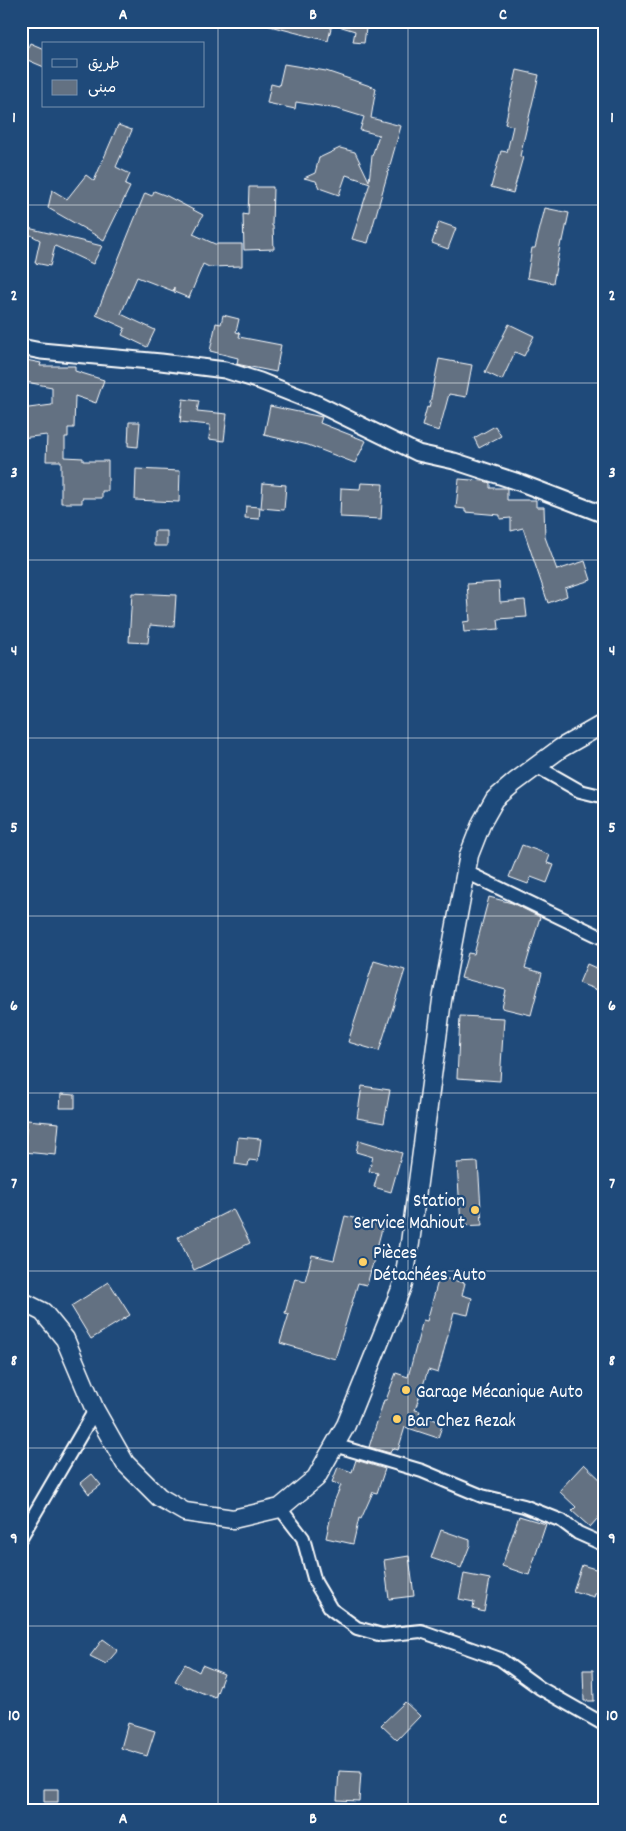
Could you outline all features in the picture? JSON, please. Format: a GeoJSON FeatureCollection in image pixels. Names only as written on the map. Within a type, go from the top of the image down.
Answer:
{"type":"FeatureCollection","features":[{"type":"Feature","properties":{"kind":"main road"},"geometry":{"type":"LineString","coordinates":[[21,1301],[43,1312],[65,1339],[95,1410],[126,1463],[159,1497],[185,1512],[233,1519],[280,1508],[316,1478],[346,1425],[403,1284],[442,1000],[466,872],[482,822],[495,799],[536,766],[562,748],[605,723]]}},
{"type":"Feature","properties":{"kind":"street"},"geometry":{"type":"LineString","coordinates":[[21,347],[42,351],[225,370],[260,381],[318,404],[418,453],[454,460],[521,482],[605,516]]}},
{"type":"Feature","properties":{"kind":"street"},"geometry":{"type":"LineString","coordinates":[[536,766],[580,791],[605,797]]}},
{"type":"Feature","properties":{"kind":"street"},"geometry":{"type":"LineString","coordinates":[[466,872],[605,938]]}},
{"type":"Feature","properties":{"kind":"street"},"geometry":{"type":"LineString","coordinates":[[21,1537],[95,1410]]}},
{"type":"Feature","properties":{"kind":"street"},"geometry":{"type":"LineString","coordinates":[[334,1445],[422,1470],[482,1496],[524,1506],[562,1521],[578,1533],[605,1545]]}},
{"type":"Feature","properties":{"kind":"street"},"geometry":{"type":"LineString","coordinates":[[280,1508],[303,1538],[315,1582],[331,1609],[357,1628],[382,1635],[420,1631],[500,1659],[540,1688],[605,1725]]}},
{"type":"Feature","properties":{"kind":"building"},"geometry":{"type":"Polygon","coordinates":[[[267,21],[367,21],[364,43],[353,42],[355,31],[332,24],[328,41],[266,25],[267,21]]]}},
{"type":"Feature","properties":{"kind":"building"},"geometry":{"type":"Polygon","coordinates":[[[30,43],[42,48],[42,66],[23,58],[30,43]]]}},
{"type":"Feature","properties":{"kind":"building"},"geometry":{"type":"Polygon","coordinates":[[[284,64],[326,71],[376,88],[371,118],[401,126],[368,243],[352,239],[370,183],[346,175],[339,195],[319,188],[316,181],[304,178],[315,173],[319,158],[340,148],[355,152],[369,181],[372,156],[379,135],[360,130],[364,117],[338,109],[296,102],[295,109],[267,103],[271,84],[279,86],[284,64]]]}},
{"type":"Feature","properties":{"kind":"building"},"geometry":{"type":"Polygon","coordinates":[[[517,70],[539,75],[520,156],[523,157],[513,193],[491,187],[501,151],[507,152],[513,126],[505,124],[517,70]]]}},
{"type":"Feature","properties":{"kind":"building"},"geometry":{"type":"Polygon","coordinates":[[[118,125],[132,130],[116,167],[130,174],[125,185],[130,187],[104,240],[48,208],[52,190],[67,199],[86,175],[94,181],[118,125]]]}},
{"type":"Feature","properties":{"kind":"building"},"geometry":{"type":"Polygon","coordinates":[[[249,187],[273,187],[272,226],[274,249],[244,250],[243,214],[248,215],[249,187]]]}},
{"type":"Feature","properties":{"kind":"building"},"geometry":{"type":"Polygon","coordinates":[[[154,191],[203,215],[193,234],[215,244],[242,244],[242,266],[209,267],[203,264],[189,298],[174,292],[174,287],[173,291],[137,277],[121,314],[155,330],[147,347],[122,335],[125,328],[96,315],[145,193],[152,196],[154,191]]]}},
{"type":"Feature","properties":{"kind":"building"},"geometry":{"type":"Polygon","coordinates":[[[545,208],[569,213],[563,241],[561,241],[553,283],[527,278],[532,248],[535,248],[545,208]]]}},
{"type":"Feature","properties":{"kind":"building"},"geometry":{"type":"Polygon","coordinates":[[[439,222],[456,228],[448,249],[432,243],[439,222]]]}},
{"type":"Feature","properties":{"kind":"building"},"geometry":{"type":"Polygon","coordinates":[[[28,228],[102,246],[93,264],[55,246],[50,266],[35,263],[40,240],[27,233],[28,228]]]}},
{"type":"Feature","properties":{"kind":"building"},"geometry":{"type":"Polygon","coordinates":[[[223,315],[239,319],[236,332],[240,333],[239,337],[281,345],[276,372],[237,364],[238,358],[210,351],[216,323],[221,324],[223,315]]]}},
{"type":"Feature","properties":{"kind":"building"},"geometry":{"type":"Polygon","coordinates":[[[509,324],[534,336],[524,356],[515,352],[502,380],[485,372],[509,324]]]}},
{"type":"Feature","properties":{"kind":"building"},"geometry":{"type":"Polygon","coordinates":[[[21,359],[41,363],[40,366],[75,366],[75,371],[104,380],[96,403],[75,396],[74,428],[68,428],[68,437],[65,437],[65,457],[83,458],[83,461],[108,461],[108,491],[102,491],[102,498],[82,498],[82,503],[61,503],[61,461],[46,461],[47,435],[21,438],[21,409],[52,405],[52,387],[21,381],[21,359]]]}},
{"type":"Feature","properties":{"kind":"building"},"geometry":{"type":"Polygon","coordinates":[[[439,359],[472,365],[466,397],[449,394],[439,431],[422,426],[427,407],[429,408],[439,359]]]}},
{"type":"Feature","properties":{"kind":"building"},"geometry":{"type":"Polygon","coordinates":[[[183,399],[199,401],[197,411],[227,414],[224,441],[209,439],[210,425],[180,422],[183,399]]]}},
{"type":"Feature","properties":{"kind":"building"},"geometry":{"type":"Polygon","coordinates":[[[270,406],[322,417],[320,423],[366,441],[355,463],[308,445],[264,435],[270,406]]]}},
{"type":"Feature","properties":{"kind":"building"},"geometry":{"type":"Polygon","coordinates":[[[129,422],[140,422],[138,447],[128,446],[129,422]]]}},
{"type":"Feature","properties":{"kind":"building"},"geometry":{"type":"Polygon","coordinates":[[[495,426],[501,436],[479,448],[474,438],[495,426]]]}},
{"type":"Feature","properties":{"kind":"building"},"geometry":{"type":"Polygon","coordinates":[[[136,469],[180,471],[179,502],[135,500],[136,469]]]}},
{"type":"Feature","properties":{"kind":"building"},"geometry":{"type":"Polygon","coordinates":[[[459,479],[484,481],[490,483],[490,488],[507,488],[507,500],[536,500],[536,507],[544,507],[545,537],[557,570],[585,561],[591,580],[565,588],[567,596],[548,603],[523,528],[511,531],[511,518],[500,519],[500,515],[465,512],[465,509],[456,508],[459,479]]]}},
{"type":"Feature","properties":{"kind":"building"},"geometry":{"type":"Polygon","coordinates":[[[263,483],[286,485],[284,510],[261,508],[263,483]]]}},
{"type":"Feature","properties":{"kind":"building"},"geometry":{"type":"Polygon","coordinates":[[[361,483],[383,484],[381,519],[340,517],[341,488],[360,489],[361,483]]]}},
{"type":"Feature","properties":{"kind":"building"},"geometry":{"type":"Polygon","coordinates":[[[246,506],[260,507],[259,519],[245,518],[246,506]]]}},
{"type":"Feature","properties":{"kind":"building"},"geometry":{"type":"Polygon","coordinates":[[[154,531],[167,531],[167,546],[154,546],[154,531]]]}},
{"type":"Feature","properties":{"kind":"building"},"geometry":{"type":"Polygon","coordinates":[[[499,582],[500,602],[525,600],[527,617],[498,619],[499,629],[464,632],[463,622],[470,621],[467,584],[499,582]]]}},
{"type":"Feature","properties":{"kind":"building"},"geometry":{"type":"Polygon","coordinates":[[[132,593],[176,595],[174,627],[150,625],[148,643],[129,642],[132,593]]]}},
{"type":"Feature","properties":{"kind":"building"},"geometry":{"type":"Polygon","coordinates":[[[522,845],[550,855],[547,863],[554,865],[547,883],[531,877],[528,884],[509,877],[522,845]]]}},
{"type":"Feature","properties":{"kind":"building"},"geometry":{"type":"Polygon","coordinates":[[[489,897],[512,903],[540,917],[525,968],[542,973],[531,1015],[502,1008],[506,990],[461,978],[468,953],[474,954],[489,897]]]}},
{"type":"Feature","properties":{"kind":"building"},"geometry":{"type":"Polygon","coordinates":[[[604,947],[605,993],[579,983],[587,964],[596,968],[604,947]]]}},
{"type":"Feature","properties":{"kind":"building"},"geometry":{"type":"Polygon","coordinates":[[[374,961],[405,970],[379,1051],[348,1042],[374,961]]]}},
{"type":"Feature","properties":{"kind":"building"},"geometry":{"type":"Polygon","coordinates":[[[460,1016],[504,1018],[500,1081],[457,1078],[460,1016]]]}},
{"type":"Feature","properties":{"kind":"building"},"geometry":{"type":"Polygon","coordinates":[[[362,1086],[390,1090],[384,1123],[357,1118],[362,1086]]]}},
{"type":"Feature","properties":{"kind":"building"},"geometry":{"type":"Polygon","coordinates":[[[61,1094],[75,1095],[75,1108],[60,1108],[61,1094]]]}},
{"type":"Feature","properties":{"kind":"building"},"geometry":{"type":"Polygon","coordinates":[[[27,1120],[59,1123],[56,1155],[24,1152],[27,1120]]]}},
{"type":"Feature","properties":{"kind":"building"},"geometry":{"type":"Polygon","coordinates":[[[238,1137],[261,1139],[258,1161],[249,1160],[248,1166],[235,1164],[238,1137]]]}},
{"type":"Feature","properties":{"kind":"building"},"geometry":{"type":"Polygon","coordinates":[[[359,1140],[402,1153],[391,1192],[374,1187],[378,1173],[369,1171],[373,1157],[356,1152],[359,1140]]]}},
{"type":"Feature","properties":{"kind":"building"},"geometry":{"type":"Polygon","coordinates":[[[478,1162],[482,1225],[461,1226],[457,1163],[478,1162]]]}},
{"type":"Feature","properties":{"kind":"building"},"geometry":{"type":"Polygon","coordinates":[[[233,1209],[250,1243],[194,1270],[178,1237],[233,1209]]]}},
{"type":"Feature","properties":{"kind":"building"},"geometry":{"type":"Polygon","coordinates":[[[345,1216],[383,1225],[367,1285],[358,1283],[335,1359],[280,1343],[289,1314],[285,1313],[295,1278],[305,1281],[312,1255],[334,1260],[345,1216]]]}},
{"type":"Feature","properties":{"kind":"building"},"geometry":{"type":"Polygon","coordinates":[[[439,1277],[465,1283],[462,1295],[472,1298],[468,1315],[454,1312],[438,1373],[428,1370],[415,1410],[420,1411],[419,1414],[443,1423],[438,1438],[405,1427],[398,1450],[392,1448],[390,1453],[369,1447],[384,1400],[386,1400],[396,1373],[408,1377],[423,1320],[427,1321],[439,1277]]]}},
{"type":"Feature","properties":{"kind":"building"},"geometry":{"type":"Polygon","coordinates":[[[109,1282],[130,1315],[91,1339],[71,1306],[109,1282]]]}},
{"type":"Feature","properties":{"kind":"building"},"geometry":{"type":"Polygon","coordinates":[[[356,1460],[385,1469],[377,1493],[373,1492],[361,1519],[359,1518],[353,1544],[326,1538],[334,1502],[341,1485],[332,1482],[338,1467],[352,1472],[356,1460]]]}},
{"type":"Feature","properties":{"kind":"building"},"geometry":{"type":"Polygon","coordinates":[[[584,1464],[605,1484],[605,1510],[590,1527],[572,1511],[576,1507],[559,1491],[584,1464]]]}},
{"type":"Feature","properties":{"kind":"building"},"geometry":{"type":"Polygon","coordinates":[[[92,1474],[101,1485],[89,1494],[81,1483],[92,1474]]]}},
{"type":"Feature","properties":{"kind":"building"},"geometry":{"type":"Polygon","coordinates":[[[519,1516],[546,1524],[529,1575],[502,1566],[519,1516]]]}},
{"type":"Feature","properties":{"kind":"building"},"geometry":{"type":"Polygon","coordinates":[[[441,1530],[470,1540],[470,1545],[461,1568],[431,1558],[441,1530]]]}},
{"type":"Feature","properties":{"kind":"building"},"geometry":{"type":"Polygon","coordinates":[[[409,1556],[414,1596],[389,1599],[384,1560],[409,1556]]]}},
{"type":"Feature","properties":{"kind":"building"},"geometry":{"type":"Polygon","coordinates":[[[582,1565],[602,1571],[594,1597],[573,1591],[582,1565]]]}},
{"type":"Feature","properties":{"kind":"building"},"geometry":{"type":"Polygon","coordinates":[[[464,1574],[490,1579],[484,1612],[473,1609],[474,1602],[459,1599],[464,1574]]]}},
{"type":"Feature","properties":{"kind":"building"},"geometry":{"type":"Polygon","coordinates":[[[103,1639],[118,1650],[106,1664],[90,1656],[103,1639]]]}},
{"type":"Feature","properties":{"kind":"building"},"geometry":{"type":"Polygon","coordinates":[[[185,1664],[199,1672],[202,1665],[224,1674],[215,1698],[175,1681],[185,1664]]]}},
{"type":"Feature","properties":{"kind":"building"},"geometry":{"type":"Polygon","coordinates":[[[583,1670],[593,1670],[594,1701],[584,1701],[583,1670]]]}},
{"type":"Feature","properties":{"kind":"building"},"geometry":{"type":"Polygon","coordinates":[[[405,1702],[420,1716],[397,1740],[381,1725],[405,1702]]]}},
{"type":"Feature","properties":{"kind":"building"},"geometry":{"type":"Polygon","coordinates":[[[128,1723],[155,1731],[147,1756],[121,1748],[128,1723]]]}},
{"type":"Feature","properties":{"kind":"building"},"geometry":{"type":"Polygon","coordinates":[[[339,1771],[361,1772],[359,1801],[337,1800],[339,1771]]]}},
{"type":"Feature","properties":{"kind":"building"},"geometry":{"type":"Polygon","coordinates":[[[44,1789],[58,1789],[58,1802],[44,1802],[44,1789]]]}},
{"type":"Feature","properties":{"kind":"place","name":"Station Service Mahiout"},"geometry":{"type":"Point","coordinates":[475,1210]}},
{"type":"Feature","properties":{"kind":"place","name":"Pièces Détachées Auto"},"geometry":{"type":"Point","coordinates":[363,1262]}},
{"type":"Feature","properties":{"kind":"place","name":"Garage Mécanique Auto"},"geometry":{"type":"Point","coordinates":[406,1390]}},
{"type":"Feature","properties":{"kind":"place","name":"Bar Chez Rezak"},"geometry":{"type":"Point","coordinates":[397,1419]}}]}
